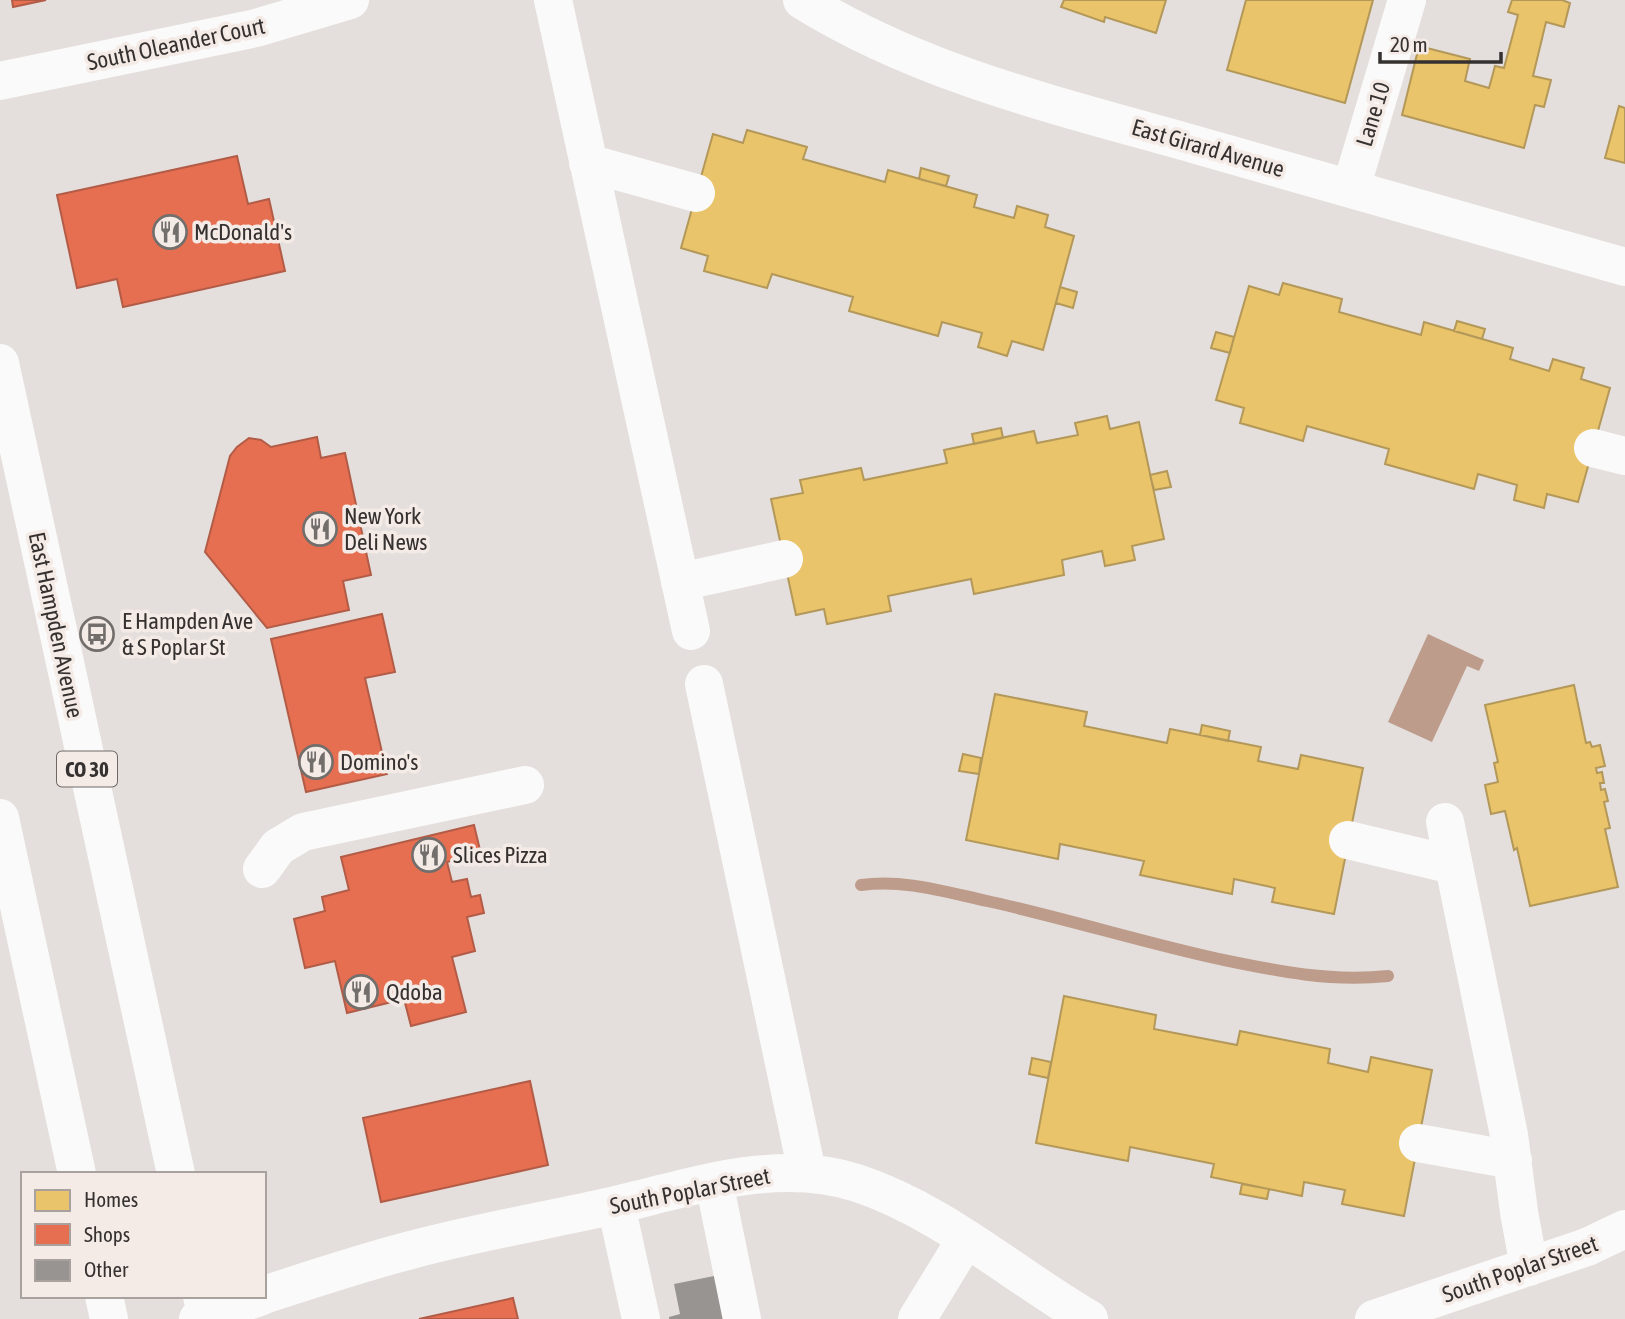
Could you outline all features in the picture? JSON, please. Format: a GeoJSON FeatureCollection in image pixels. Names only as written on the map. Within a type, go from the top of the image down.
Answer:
{"type":"FeatureCollection","features":[{"type":"Feature","properties":{"kind":"street","name":"South Oleander Court"},"geometry":{"type":"LineString","coordinates":[[0,81],[256,28],[350,0]]}},
{"type":"Feature","properties":{"kind":"street"},"geometry":{"type":"LineString","coordinates":[[552,0],[691,631]]}},
{"type":"Feature","properties":{"kind":"street","name":"East Girard Avenue"},"geometry":{"type":"LineString","coordinates":[[802,0],[896,50],[968,77],[1069,109],[1625,267]]}},
{"type":"Feature","properties":{"kind":"street","name":"Lane 10"},"geometry":{"type":"LineString","coordinates":[[1351,188],[1407,0]]}},
{"type":"Feature","properties":{"kind":"street"},"geometry":{"type":"LineString","coordinates":[[589,163],[696,193]]}},
{"type":"Feature","properties":{"kind":"street","name":"East Hampden Avenue"},"geometry":{"type":"LineString","coordinates":[[0,363],[176,1172]]}},
{"type":"Feature","properties":{"kind":"street"},"geometry":{"type":"LineString","coordinates":[[680,582],[784,559]]}},
{"type":"Feature","properties":{"kind":"street"},"geometry":{"type":"LineString","coordinates":[[704,684],[807,1172]]}},
{"type":"Feature","properties":{"kind":"street"},"geometry":{"type":"LineString","coordinates":[[262,869],[278,847],[303,832],[525,785]]}},
{"type":"Feature","properties":{"kind":"street"},"geometry":{"type":"LineString","coordinates":[[0,818],[77,1172]]}},
{"type":"Feature","properties":{"kind":"street"},"geometry":{"type":"LineString","coordinates":[[1445,822],[1510,1135],[1529,1267]]}},
{"type":"Feature","properties":{"kind":"street"},"geometry":{"type":"LineString","coordinates":[[1348,840],[1453,864]]}},
{"type":"Feature","properties":{"kind":"street"},"geometry":{"type":"LineString","coordinates":[[1418,1143],[1513,1160]]}},
{"type":"Feature","properties":{"kind":"street","name":"South Poplar Street"},"geometry":{"type":"LineString","coordinates":[[266,1295],[412,1250],[714,1182],[764,1174],[807,1172],[839,1178],[892,1196],[1089,1319]]}},
{"type":"Feature","properties":{"kind":"street"},"geometry":{"type":"LineString","coordinates":[[714,1182],[742,1319]]}},
{"type":"Feature","properties":{"kind":"street"},"geometry":{"type":"LineString","coordinates":[[616,1205],[641,1319]]}},
{"type":"Feature","properties":{"kind":"street","name":"South Poplar Street"},"geometry":{"type":"LineString","coordinates":[[1374,1319],[1587,1247],[1625,1229]]}},
{"type":"Feature","properties":{"kind":"street"},"geometry":{"type":"LineString","coordinates":[[917,1319],[966,1240]]}},
{"type":"Feature","properties":{"kind":"street"},"geometry":{"type":"LineString","coordinates":[[104,1298],[109,1319]]}},
{"type":"Feature","properties":{"kind":"street","name":"South Poplar Street"},"geometry":{"type":"LineString","coordinates":[[203,1314],[256,1298]]}},
{"type":"Feature","properties":{"kind":"shaded area"},"geometry":{"type":"Polygon","coordinates":[[[1428,634],[1484,660],[1479,671],[1467,666],[1432,742],[1388,722],[1428,634]]]}},
{"type":"Feature","properties":{"kind":"building: Homes"},"geometry":{"type":"Polygon","coordinates":[[[1064,0],[1166,0],[1156,33],[1105,17],[1104,22],[1061,7],[1064,0]]]}},
{"type":"Feature","properties":{"kind":"building: Homes"},"geometry":{"type":"Polygon","coordinates":[[[1246,0],[1373,0],[1345,103],[1227,70],[1246,0]]]}},
{"type":"Feature","properties":{"kind":"building: Homes"},"geometry":{"type":"Polygon","coordinates":[[[1512,0],[1562,0],[1570,3],[1564,27],[1546,22],[1533,76],[1551,80],[1544,107],[1535,105],[1524,148],[1402,115],[1419,46],[1470,59],[1465,81],[1489,88],[1495,66],[1504,68],[1518,15],[1508,12],[1512,0]]]}},
{"type":"Feature","properties":{"kind":"building: Homes"},"geometry":{"type":"Polygon","coordinates":[[[1619,106],[1625,108],[1625,163],[1605,158],[1619,106]]]}},
{"type":"Feature","properties":{"kind":"building: Homes"},"geometry":{"type":"Polygon","coordinates":[[[747,130],[807,147],[803,159],[885,182],[888,170],[977,195],[974,207],[1014,218],[1017,206],[1048,215],[1045,227],[1074,236],[1043,350],[1012,341],[1007,356],[978,347],[982,333],[942,322],[938,336],[849,311],[853,297],[772,274],[767,288],[704,271],[708,256],[681,248],[713,134],[743,143],[747,130]]]}},
{"type":"Feature","properties":{"kind":"building: Homes"},"geometry":{"type":"Polygon","coordinates":[[[921,168],[949,176],[946,186],[919,179],[921,168]]]}},
{"type":"Feature","properties":{"kind":"building: Homes"},"geometry":{"type":"Polygon","coordinates":[[[1283,283],[1342,299],[1339,312],[1421,335],[1424,322],[1513,348],[1510,359],[1549,371],[1553,359],[1584,368],[1581,379],[1610,388],[1578,502],[1547,494],[1544,508],[1514,500],[1517,485],[1478,474],[1474,489],[1385,464],[1389,449],[1307,426],[1303,441],[1240,423],[1244,408],[1216,400],[1249,286],[1279,295],[1283,283]]]}},
{"type":"Feature","properties":{"kind":"building: Homes"},"geometry":{"type":"Polygon","coordinates":[[[1060,287],[1077,292],[1073,308],[1056,303],[1060,287]]]}},
{"type":"Feature","properties":{"kind":"building: Homes"},"geometry":{"type":"Polygon","coordinates":[[[1457,321],[1485,329],[1482,339],[1454,331],[1457,321]]]}},
{"type":"Feature","properties":{"kind":"building: Homes"},"geometry":{"type":"Polygon","coordinates":[[[1216,332],[1234,337],[1230,353],[1211,348],[1216,332]]]}},
{"type":"Feature","properties":{"kind":"building: Homes"},"geometry":{"type":"Polygon","coordinates":[[[1107,416],[1110,429],[1139,422],[1164,539],[1132,546],[1135,560],[1105,566],[1102,551],[1062,560],[1064,575],[974,594],[971,579],[888,596],[891,611],[827,624],[824,609],[796,615],[771,499],[803,493],[800,480],[861,468],[864,480],[947,463],[944,450],[1034,431],[1037,443],[1078,435],[1075,423],[1107,416]]]}},
{"type":"Feature","properties":{"kind":"building: Homes"},"geometry":{"type":"Polygon","coordinates":[[[1001,428],[1003,438],[974,444],[972,434],[1001,428]]]}},
{"type":"Feature","properties":{"kind":"building: Homes"},"geometry":{"type":"Polygon","coordinates":[[[1167,471],[1171,487],[1154,490],[1150,475],[1167,471]]]}},
{"type":"Feature","properties":{"kind":"building: Homes"},"geometry":{"type":"Polygon","coordinates":[[[1574,685],[1586,743],[1590,742],[1592,747],[1600,745],[1605,766],[1596,768],[1597,773],[1602,772],[1604,783],[1600,783],[1601,790],[1605,789],[1608,801],[1604,802],[1610,828],[1605,829],[1618,887],[1530,906],[1517,848],[1514,850],[1505,811],[1491,814],[1485,785],[1498,782],[1494,763],[1498,762],[1485,705],[1574,685]]]}},
{"type":"Feature","properties":{"kind":"building: Homes"},"geometry":{"type":"Polygon","coordinates":[[[995,694],[1087,712],[1084,726],[1167,743],[1170,729],[1261,747],[1258,761],[1298,769],[1301,755],[1363,768],[1334,914],[1272,902],[1275,888],[1234,879],[1232,894],[1140,875],[1144,861],[1060,844],[1058,859],[966,840],[995,694]]]}},
{"type":"Feature","properties":{"kind":"building: Homes"},"geometry":{"type":"Polygon","coordinates":[[[1202,725],[1230,731],[1228,741],[1200,735],[1202,725]]]}},
{"type":"Feature","properties":{"kind":"building: Homes"},"geometry":{"type":"Polygon","coordinates":[[[963,754],[981,758],[979,774],[959,771],[963,754]]]}},
{"type":"Feature","properties":{"kind":"building: Homes"},"geometry":{"type":"Polygon","coordinates":[[[1064,996],[1156,1015],[1154,1029],[1237,1045],[1240,1031],[1330,1049],[1328,1063],[1368,1072],[1371,1057],[1432,1070],[1404,1216],[1342,1204],[1345,1190],[1304,1182],[1302,1196],[1211,1177],[1214,1164],[1130,1147],[1128,1161],[1036,1143],[1064,996]]]}},
{"type":"Feature","properties":{"kind":"building: Homes"},"geometry":{"type":"Polygon","coordinates":[[[1032,1058],[1051,1062],[1048,1078],[1029,1074],[1032,1058]]]}},
{"type":"Feature","properties":{"kind":"building: Homes"},"geometry":{"type":"Polygon","coordinates":[[[1242,1184],[1269,1189],[1267,1199],[1240,1194],[1242,1184]]]}},
{"type":"Feature","properties":{"kind":"building: Shops"},"geometry":{"type":"Polygon","coordinates":[[[12,0],[46,0],[13,7],[12,0]]]}},
{"type":"Feature","properties":{"kind":"building: Shops"},"geometry":{"type":"Polygon","coordinates":[[[237,156],[248,204],[269,199],[285,271],[123,307],[117,279],[77,288],[57,195],[237,156]]]}},
{"type":"Feature","properties":{"kind":"building: Shops"},"geometry":{"type":"Polygon","coordinates":[[[317,437],[321,458],[345,453],[371,575],[343,581],[349,610],[267,628],[205,552],[230,456],[249,438],[261,440],[271,447],[317,437]]]}},
{"type":"Feature","properties":{"kind":"building: Shops"},"geometry":{"type":"Polygon","coordinates":[[[382,614],[395,672],[365,678],[387,774],[306,792],[271,639],[382,614]]]}},
{"type":"Feature","properties":{"kind":"building: Shops"},"geometry":{"type":"Polygon","coordinates":[[[474,825],[481,854],[447,862],[452,882],[467,879],[471,897],[480,895],[484,913],[467,917],[475,951],[452,957],[466,1012],[411,1026],[404,999],[347,1013],[335,961],[305,968],[294,919],[325,911],[322,897],[349,890],[341,857],[474,825]]]}},
{"type":"Feature","properties":{"kind":"building: Shops"},"geometry":{"type":"Polygon","coordinates":[[[530,1081],[548,1165],[381,1202],[363,1118],[530,1081]]]}},
{"type":"Feature","properties":{"kind":"building: Shops"},"geometry":{"type":"Polygon","coordinates":[[[513,1298],[518,1319],[419,1319],[513,1298]]]}},
{"type":"Feature","properties":{"kind":"building: Other"},"geometry":{"type":"Polygon","coordinates":[[[719,1275],[728,1319],[669,1319],[680,1314],[674,1284],[719,1275]]]}},
{"type":"Feature","properties":{"kind":"waterway"},"geometry":{"type":"LineString","coordinates":[[861,885],[909,885],[940,890],[1190,952],[1282,971],[1344,978],[1388,976]]}},
{"type":"Feature","properties":{"kind":"place","name":"McDonald's"},"geometry":{"type":"Point","coordinates":[170,232]}},
{"type":"Feature","properties":{"kind":"place","name":"New York Deli News"},"geometry":{"type":"Point","coordinates":[320,529]}},
{"type":"Feature","properties":{"kind":"place","name":"E Hampden Ave & S Poplar St"},"geometry":{"type":"Point","coordinates":[97,634]}},
{"type":"Feature","properties":{"kind":"place","name":"Domino's"},"geometry":{"type":"Point","coordinates":[316,762]}},
{"type":"Feature","properties":{"kind":"place","name":"Slices Pizza"},"geometry":{"type":"Point","coordinates":[429,855]}},
{"type":"Feature","properties":{"kind":"place","name":"Qdoba"},"geometry":{"type":"Point","coordinates":[361,992]}}]}
